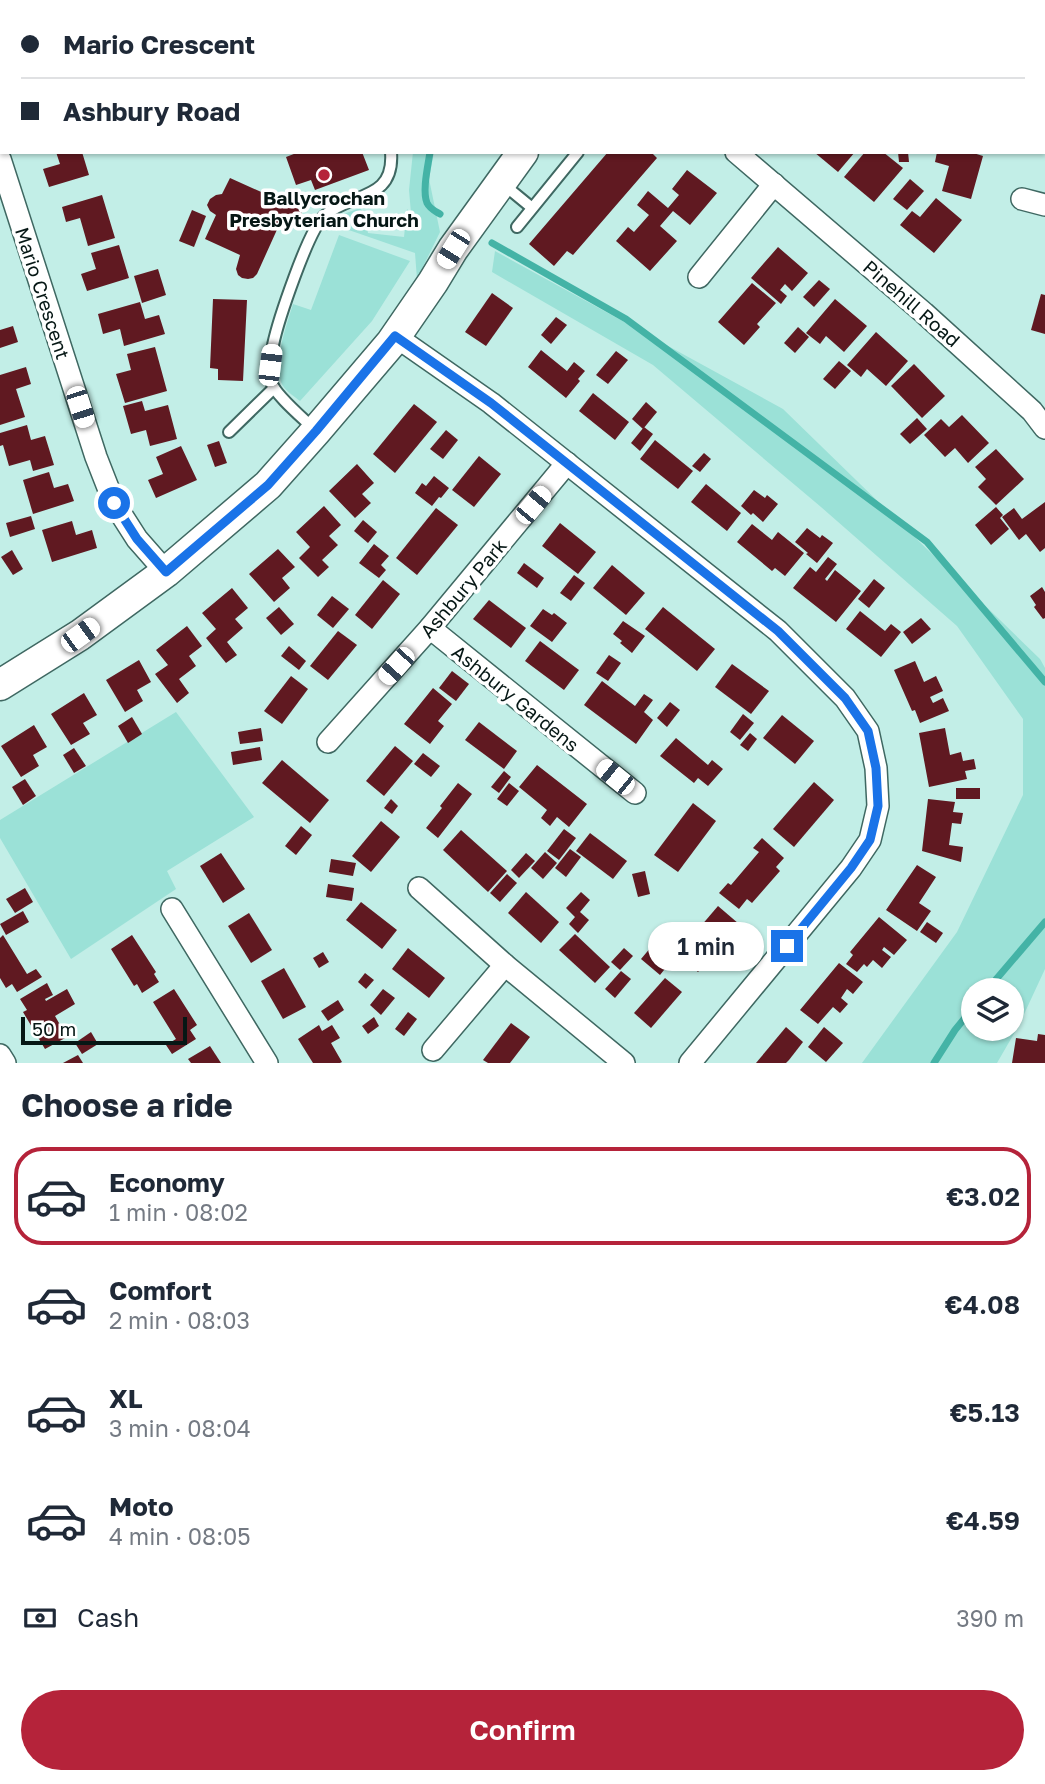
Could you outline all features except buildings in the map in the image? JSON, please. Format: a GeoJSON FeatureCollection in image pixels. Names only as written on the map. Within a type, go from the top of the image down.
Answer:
{"type":"FeatureCollection","features":[{"type":"Feature","properties":{"kind":"street"},"geometry":{"type":"LineString","coordinates":[[0,685],[80,635],[166,572],[268,485],[395,336],[522,154]]}},
{"type":"Feature","properties":{"kind":"street","name":"Pinehill Road"},"geometry":{"type":"LineString","coordinates":[[738,154],[924,313],[1032,411],[1045,428]]}},
{"type":"Feature","properties":{"kind":"street","name":"Mario Crescent"},"geometry":{"type":"LineString","coordinates":[[0,159],[100,468],[114,503],[137,539],[166,572]]}},
{"type":"Feature","properties":{"kind":"street"},"geometry":{"type":"LineString","coordinates":[[699,277],[774,184]]}},
{"type":"Feature","properties":{"kind":"street"},"geometry":{"type":"LineString","coordinates":[[1022,199],[1045,205]]}},
{"type":"Feature","properties":{"kind":"street"},"geometry":{"type":"LineString","coordinates":[[395,336],[491,403],[778,631],[845,698],[868,731],[876,768],[878,806],[870,840],[851,868],[690,1063]]}},
{"type":"Feature","properties":{"kind":"street","name":"Ashbury Park"},"geometry":{"type":"LineString","coordinates":[[328,742],[430,628],[567,463]]}},
{"type":"Feature","properties":{"kind":"street","name":"Ashbury Gardens"},"geometry":{"type":"LineString","coordinates":[[430,628],[635,793]]}},
{"type":"Feature","properties":{"kind":"street"},"geometry":{"type":"LineString","coordinates":[[419,888],[505,965],[624,1063]]}},
{"type":"Feature","properties":{"kind":"street"},"geometry":{"type":"LineString","coordinates":[[172,909],[267,1063]]}},
{"type":"Feature","properties":{"kind":"street"},"geometry":{"type":"LineString","coordinates":[[433,1050],[505,965]]}},
{"type":"Feature","properties":{"kind":"street"},"geometry":{"type":"LineString","coordinates":[[0,1055],[5,1063]]}},
{"type":"Feature","properties":{"kind":"lane"},"geometry":{"type":"LineString","coordinates":[[316,431],[274,388],[270,379],[273,345],[315,227],[332,210],[372,193],[383,183],[389,173],[391,154]]}},
{"type":"Feature","properties":{"kind":"lane"},"geometry":{"type":"LineString","coordinates":[[517,227],[576,154]]}},
{"type":"Feature","properties":{"kind":"lane"},"geometry":{"type":"LineString","coordinates":[[501,183],[531,207]]}},
{"type":"Feature","properties":{"kind":"lane"},"geometry":{"type":"LineString","coordinates":[[229,432],[274,388]]}},
{"type":"Feature","properties":{"kind":"shaded area"},"geometry":{"type":"Polygon","coordinates":[[[413,154],[434,154],[429,179],[440,232],[417,279],[415,253],[343,228],[336,221],[338,216],[360,208],[364,213],[368,233],[404,237],[407,209],[411,213],[409,190],[413,154]]]}},
{"type":"Feature","properties":{"kind":"shaded area"},"geometry":{"type":"Polygon","coordinates":[[[339,235],[410,261],[372,321],[300,401],[283,386],[280,378],[281,345],[293,304],[311,310],[339,235]]]}},
{"type":"Feature","properties":{"kind":"shaded area"},"geometry":{"type":"Polygon","coordinates":[[[495,251],[783,409],[1040,659],[1045,668],[1045,969],[1024,1014],[1024,978],[961,978],[961,1041],[1010,1041],[997,1063],[862,1063],[957,932],[1023,795],[1023,719],[957,626],[653,365],[492,272],[495,251]]]}},
{"type":"Feature","properties":{"kind":"shaded area"},"geometry":{"type":"Polygon","coordinates":[[[176,712],[254,817],[167,871],[176,889],[71,959],[0,838],[0,820],[176,712]]]}},
{"type":"Feature","properties":{"kind":"waterway"},"geometry":{"type":"LineString","coordinates":[[430,154],[426,198],[430,207],[440,214]]}},
{"type":"Feature","properties":{"kind":"waterway"},"geometry":{"type":"LineString","coordinates":[[492,243],[626,319],[927,542],[1045,682]]}},
{"type":"Feature","properties":{"kind":"waterway"},"geometry":{"type":"LineString","coordinates":[[997,978],[1045,922]]}},
{"type":"Feature","properties":{"kind":"waterway"},"geometry":{"type":"LineString","coordinates":[[934,1063],[961,1023]]}},
{"type":"Feature","properties":{"kind":"place","name":"Ballycrochan Presbyterian Church"},"geometry":{"type":"Point","coordinates":[324,175]}},
{"type":"Feature","properties":{"kind":"route"},"geometry":{"type":"LineString","coordinates":[[114,503],[137,539],[166,572],[268,485],[395,336],[491,403],[778,631],[845,698],[868,731],[876,768],[878,806],[870,840],[851,868],[787,946]]}}]}
